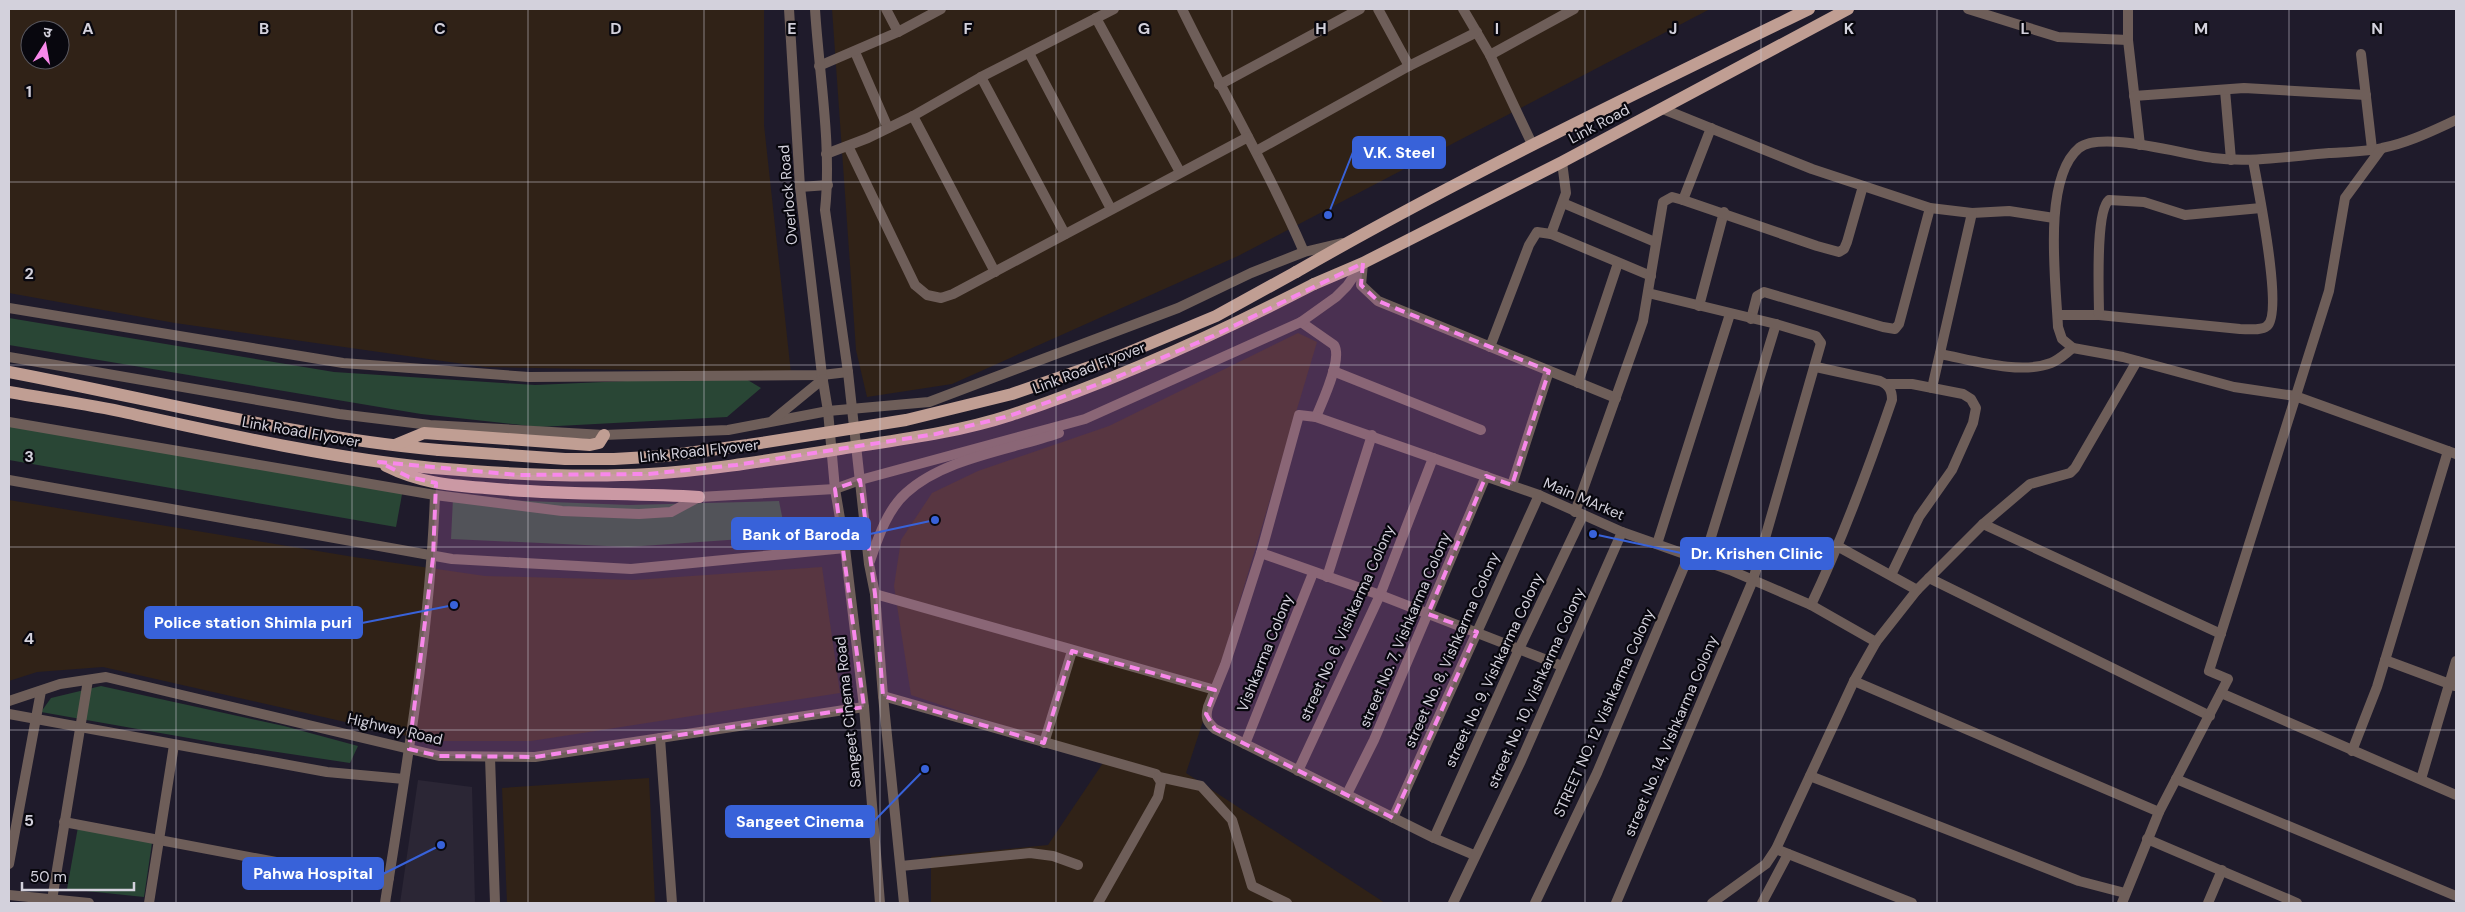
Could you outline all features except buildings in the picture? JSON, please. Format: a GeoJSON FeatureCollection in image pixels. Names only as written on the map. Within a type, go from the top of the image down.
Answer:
{"type":"FeatureCollection","features":[{"type":"Feature","properties":{"kind":"main road","name":"Link Road"},"geometry":{"type":"LineString","coordinates":[[1351,240],[1532,144],[1809,9]]}},
{"type":"Feature","properties":{"kind":"main road","name":"Link Road"},"geometry":{"type":"LineString","coordinates":[[1363,263],[1562,162],[1848,9]]}},
{"type":"Feature","properties":{"kind":"main road","name":"Link Road Flyover"},"geometry":{"type":"LineString","coordinates":[[9,372],[90,387],[283,430],[393,446],[565,459],[665,456],[906,420],[1012,394],[1114,359],[1216,316],[1351,240]]}},
{"type":"Feature","properties":{"kind":"main road","name":"Link Road Flyover"},"geometry":{"type":"LineString","coordinates":[[9,392],[379,462],[518,475],[648,474],[736,465],[936,434],[1009,416],[1110,380],[1213,336],[1314,284],[1363,263]]}},
{"type":"Feature","properties":{"kind":"main road"},"geometry":{"type":"LineString","coordinates":[[393,446],[424,433],[590,444],[599,443],[604,435]]}},
{"type":"Feature","properties":{"kind":"main road"},"geometry":{"type":"LineString","coordinates":[[379,462],[409,478],[439,484],[522,492],[699,496]]}},
{"type":"Feature","properties":{"kind":"street","name":"Overlock Road"},"geometry":{"type":"LineString","coordinates":[[789,9],[800,188],[822,377],[828,411],[835,489]]}},
{"type":"Feature","properties":{"kind":"street"},"geometry":{"type":"LineString","coordinates":[[815,9],[828,186],[826,210],[848,372],[869,564],[875,594],[883,696],[904,903]]}},
{"type":"Feature","properties":{"kind":"street"},"geometry":{"type":"LineString","coordinates":[[886,9],[898,32]]}},
{"type":"Feature","properties":{"kind":"street"},"geometry":{"type":"LineString","coordinates":[[819,66],[855,52],[942,9]]}},
{"type":"Feature","properties":{"kind":"street"},"geometry":{"type":"LineString","coordinates":[[826,154],[913,116],[981,77],[1114,9]]}},
{"type":"Feature","properties":{"kind":"street"},"geometry":{"type":"LineString","coordinates":[[1182,9],[1219,85],[1271,179],[1304,252]]}},
{"type":"Feature","properties":{"kind":"street"},"geometry":{"type":"LineString","coordinates":[[1219,85],[1360,9]]}},
{"type":"Feature","properties":{"kind":"street"},"geometry":{"type":"LineString","coordinates":[[1378,9],[1409,66]]}},
{"type":"Feature","properties":{"kind":"street"},"geometry":{"type":"LineString","coordinates":[[1464,9],[1490,55],[1532,144]]}},
{"type":"Feature","properties":{"kind":"street"},"geometry":{"type":"LineString","coordinates":[[1490,55],[1560,12],[1574,9]]}},
{"type":"Feature","properties":{"kind":"street"},"geometry":{"type":"LineString","coordinates":[[1968,9],[2058,37],[2128,40]]}},
{"type":"Feature","properties":{"kind":"street"},"geometry":{"type":"LineString","coordinates":[[2128,9],[2128,40],[2140,144]]}},
{"type":"Feature","properties":{"kind":"street"},"geometry":{"type":"LineString","coordinates":[[1096,18],[1180,172]]}},
{"type":"Feature","properties":{"kind":"street"},"geometry":{"type":"LineString","coordinates":[[1256,151],[1409,66],[1478,32]]}},
{"type":"Feature","properties":{"kind":"street"},"geometry":{"type":"LineString","coordinates":[[855,52],[888,128]]}},
{"type":"Feature","properties":{"kind":"street"},"geometry":{"type":"LineString","coordinates":[[1029,54],[1110,209]]}},
{"type":"Feature","properties":{"kind":"street"},"geometry":{"type":"LineString","coordinates":[[1810,776],[2123,898],[2159,812],[2228,678],[2209,671],[2329,291],[2345,198],[2377,149],[2366,95],[2362,54]]}},
{"type":"Feature","properties":{"kind":"street"},"geometry":{"type":"LineString","coordinates":[[981,77],[1065,234]]}},
{"type":"Feature","properties":{"kind":"street"},"geometry":{"type":"LineString","coordinates":[[2134,96],[2266,89],[2366,95]]}},
{"type":"Feature","properties":{"kind":"street"},"geometry":{"type":"LineString","coordinates":[[2225,90],[2231,160]]}},
{"type":"Feature","properties":{"kind":"street"},"geometry":{"type":"LineString","coordinates":[[1663,109],[1812,168],[1930,208],[1972,213],[2010,211],[2054,218]]}},
{"type":"Feature","properties":{"kind":"street"},"geometry":{"type":"LineString","coordinates":[[913,116],[995,272]]}},
{"type":"Feature","properties":{"kind":"street"},"geometry":{"type":"LineString","coordinates":[[2352,751],[2385,660],[2452,453],[2295,396],[2234,387],[2137,361],[2073,348],[2062,339],[2058,315],[2054,218],[2062,177],[2069,161],[2080,148],[2094,142],[2140,144],[2194,156],[2253,160],[2377,149],[2421,136],[2456,120]]}},
{"type":"Feature","properties":{"kind":"street"},"geometry":{"type":"LineString","coordinates":[[1711,128],[1684,200],[1839,252],[1844,249],[1847,242],[1863,186]]}},
{"type":"Feature","properties":{"kind":"street"},"geometry":{"type":"LineString","coordinates":[[848,146],[915,286],[927,295],[941,298],[995,272],[1248,137]]}},
{"type":"Feature","properties":{"kind":"street"},"geometry":{"type":"LineString","coordinates":[[2058,315],[2099,314],[2240,329],[2264,328],[2270,322],[2271,316],[2272,273],[2253,160]]}},
{"type":"Feature","properties":{"kind":"street"},"geometry":{"type":"LineString","coordinates":[[1551,234],[1563,203],[1567,185],[1562,162]]}},
{"type":"Feature","properties":{"kind":"street"},"geometry":{"type":"LineString","coordinates":[[800,188],[828,186]]}},
{"type":"Feature","properties":{"kind":"street","name":"street No. 9, Vishkarma Colony"},"geometry":{"type":"LineString","coordinates":[[1434,838],[1579,514],[1643,321],[1663,202],[1672,197],[1684,200]]}},
{"type":"Feature","properties":{"kind":"street"},"geometry":{"type":"LineString","coordinates":[[2099,314],[2100,234],[2104,205],[2109,200],[2144,202],[2185,215],[2261,208]]}},
{"type":"Feature","properties":{"kind":"street"},"geometry":{"type":"LineString","coordinates":[[1563,203],[1655,242]]}},
{"type":"Feature","properties":{"kind":"street"},"geometry":{"type":"LineString","coordinates":[[1751,319],[1757,296],[1764,292],[1895,329],[1899,324],[1930,208]]}},
{"type":"Feature","properties":{"kind":"street"},"geometry":{"type":"LineString","coordinates":[[1699,306],[1724,212]]}},
{"type":"Feature","properties":{"kind":"street"},"geometry":{"type":"LineString","coordinates":[[1932,388],[1972,213]]}},
{"type":"Feature","properties":{"kind":"street"},"geometry":{"type":"LineString","coordinates":[[1490,347],[1533,236],[1538,232],[1551,234],[1650,276]]}},
{"type":"Feature","properties":{"kind":"street"},"geometry":{"type":"LineString","coordinates":[[9,357],[340,414],[430,425],[604,435],[728,430],[772,420],[828,411],[929,402],[1178,308],[1251,273],[1304,252],[1351,240]]}},
{"type":"Feature","properties":{"kind":"street"},"geometry":{"type":"LineString","coordinates":[[1578,382],[1618,262]]}},
{"type":"Feature","properties":{"kind":"street"},"geometry":{"type":"LineString","coordinates":[[9,422],[435,494],[562,511],[638,514],[671,512],[699,496],[835,489],[860,480],[1085,419],[1301,322],[1336,298],[1363,263]]}},
{"type":"Feature","properties":{"kind":"street"},"geometry":{"type":"LineString","coordinates":[[1363,263],[1361,285],[1378,301],[1616,398]]}},
{"type":"Feature","properties":{"kind":"street"},"geometry":{"type":"LineString","coordinates":[[1648,294],[1776,324],[1704,560]]}},
{"type":"Feature","properties":{"kind":"street"},"geometry":{"type":"LineString","coordinates":[[9,308],[343,363],[529,377],[822,377],[848,372]]}},
{"type":"Feature","properties":{"kind":"street"},"geometry":{"type":"LineString","coordinates":[[1657,544],[1730,314]]}},
{"type":"Feature","properties":{"kind":"street"},"geometry":{"type":"LineString","coordinates":[[1301,322],[1334,345],[1337,355],[1333,372],[1316,417],[1299,415],[1290,442],[1261,553],[1206,714],[1208,723],[1215,729],[1298,771],[1474,856]]}},
{"type":"Feature","properties":{"kind":"street","name":"street No. 14, Vishkarma Colony"},"geometry":{"type":"LineString","coordinates":[[1616,903],[1754,580],[1816,367],[1820,340],[1816,336],[1776,324]]}},
{"type":"Feature","properties":{"kind":"street"},"geometry":{"type":"LineString","coordinates":[[1940,354],[2028,368],[2050,364],[2073,348]]}},
{"type":"Feature","properties":{"kind":"street"},"geometry":{"type":"LineString","coordinates":[[1718,902],[1766,864],[1776,849],[1854,681],[1876,642],[1917,590],[1983,524],[2030,484],[2070,473],[2076,468],[2137,361]]}},
{"type":"Feature","properties":{"kind":"street"},"geometry":{"type":"LineString","coordinates":[[1816,367],[1886,384],[1901,383],[1964,394],[1971,398],[1976,408],[1976,413],[1952,470],[1919,516],[1891,575]]}},
{"type":"Feature","properties":{"kind":"street"},"geometry":{"type":"LineString","coordinates":[[1512,486],[1550,371]]}},
{"type":"Feature","properties":{"kind":"street"},"geometry":{"type":"LineString","coordinates":[[1333,372],[1481,430]]}},
{"type":"Feature","properties":{"kind":"street"},"geometry":{"type":"LineString","coordinates":[[772,420],[822,377]]}},
{"type":"Feature","properties":{"kind":"street"},"geometry":{"type":"LineString","coordinates":[[1811,606],[1839,547],[1892,400],[1892,393],[1886,384]]}},
{"type":"Feature","properties":{"kind":"street","name":"Main MArket"},"geometry":{"type":"LineString","coordinates":[[1316,417],[1539,495],[1622,532],[1688,554],[1754,580],[1811,606],[1876,642]]}},
{"type":"Feature","properties":{"kind":"street"},"geometry":{"type":"LineString","coordinates":[[869,564],[883,526],[905,494],[944,468],[1077,427],[1085,419]]}},
{"type":"Feature","properties":{"kind":"street"},"geometry":{"type":"LineString","coordinates":[[1327,577],[1372,436]]}},
{"type":"Feature","properties":{"kind":"street","name":"street No. 6, Vishkarma Colony"},"geometry":{"type":"LineString","coordinates":[[1298,771],[1380,595],[1433,458]]}},
{"type":"Feature","properties":{"kind":"street","name":"street No. 7, Vishkarma Colony"},"geometry":{"type":"LineString","coordinates":[[1347,794],[1374,740],[1486,476]]}},
{"type":"Feature","properties":{"kind":"street"},"geometry":{"type":"LineString","coordinates":[[9,480],[452,558],[631,569],[845,548]]}},
{"type":"Feature","properties":{"kind":"street","name":"Sangeet Cinema Road"},"geometry":{"type":"LineString","coordinates":[[835,489],[845,548],[864,707],[880,903]]}},
{"type":"Feature","properties":{"kind":"street"},"geometry":{"type":"LineString","coordinates":[[385,903],[404,779],[433,555],[435,494]]}},
{"type":"Feature","properties":{"kind":"street","name":"street No. 8, Vishkarma Colony"},"geometry":{"type":"LineString","coordinates":[[1393,818],[1539,495]]}},
{"type":"Feature","properties":{"kind":"street"},"geometry":{"type":"LineString","coordinates":[[1983,524],[2221,634]]}},
{"type":"Feature","properties":{"kind":"street","name":"street No. 10, Vishkarma Colony"},"geometry":{"type":"LineString","coordinates":[[1452,903],[1522,761],[1622,532]]}},
{"type":"Feature","properties":{"kind":"street"},"geometry":{"type":"LineString","coordinates":[[1839,547],[1917,590]]}},
{"type":"Feature","properties":{"kind":"street"},"geometry":{"type":"LineString","coordinates":[[1261,553],[1313,573],[1380,595],[1562,666]]}},
{"type":"Feature","properties":{"kind":"street","name":"STREET NO. 12 Vishkarma Colony"},"geometry":{"type":"LineString","coordinates":[[1535,903],[1597,773],[1688,554]]}},
{"type":"Feature","properties":{"kind":"street","name":"Vishkarma Colony"},"geometry":{"type":"LineString","coordinates":[[1245,744],[1313,573]]}},
{"type":"Feature","properties":{"kind":"street"},"geometry":{"type":"LineString","coordinates":[[1929,578],[2210,716]]}},
{"type":"Feature","properties":{"kind":"street"},"geometry":{"type":"LineString","coordinates":[[875,594],[1215,690]]}},
{"type":"Feature","properties":{"kind":"street"},"geometry":{"type":"LineString","coordinates":[[1044,743],[1072,651]]}},
{"type":"Feature","properties":{"kind":"street"},"geometry":{"type":"LineString","coordinates":[[2385,660],[2453,685]]}},
{"type":"Feature","properties":{"kind":"street"},"geometry":{"type":"LineString","coordinates":[[2421,779],[2453,685],[2456,661]]}},
{"type":"Feature","properties":{"kind":"street","name":"Highway Road"},"geometry":{"type":"LineString","coordinates":[[9,702],[60,684],[106,677],[439,756],[535,757],[864,707]]}},
{"type":"Feature","properties":{"kind":"street"},"geometry":{"type":"LineString","coordinates":[[46,900],[64,822],[88,680]]}},
{"type":"Feature","properties":{"kind":"street"},"geometry":{"type":"LineString","coordinates":[[1854,681],[2159,812]]}},
{"type":"Feature","properties":{"kind":"street"},"geometry":{"type":"LineString","coordinates":[[9,864],[41,691]]}},
{"type":"Feature","properties":{"kind":"street"},"geometry":{"type":"LineString","coordinates":[[2221,693],[2456,795]]}},
{"type":"Feature","properties":{"kind":"street"},"geometry":{"type":"LineString","coordinates":[[883,696],[1159,776],[1201,786],[1232,820],[1252,886],[1287,903]]}},
{"type":"Feature","properties":{"kind":"street"},"geometry":{"type":"LineString","coordinates":[[9,714],[174,746],[327,772],[404,779]]}},
{"type":"Feature","properties":{"kind":"street"},"geometry":{"type":"LineString","coordinates":[[660,738],[672,903]]}},
{"type":"Feature","properties":{"kind":"street"},"geometry":{"type":"LineString","coordinates":[[149,903],[174,746]]}},
{"type":"Feature","properties":{"kind":"street"},"geometry":{"type":"LineString","coordinates":[[490,756],[495,903]]}},
{"type":"Feature","properties":{"kind":"street"},"geometry":{"type":"LineString","coordinates":[[1098,903],[1158,797],[1161,788],[1159,776]]}},
{"type":"Feature","properties":{"kind":"street"},"geometry":{"type":"LineString","coordinates":[[2176,779],[2456,896]]}},
{"type":"Feature","properties":{"kind":"street"},"geometry":{"type":"LineString","coordinates":[[64,822],[159,838],[276,862],[389,878]]}},
{"type":"Feature","properties":{"kind":"street"},"geometry":{"type":"LineString","coordinates":[[2147,839],[2297,903]]}},
{"type":"Feature","properties":{"kind":"street"},"geometry":{"type":"LineString","coordinates":[[1776,849],[1912,903]]}},
{"type":"Feature","properties":{"kind":"street"},"geometry":{"type":"LineString","coordinates":[[900,866],[1030,853],[1053,856],[1078,865]]}},
{"type":"Feature","properties":{"kind":"street"},"geometry":{"type":"LineString","coordinates":[[1762,903],[1788,854]]}},
{"type":"Feature","properties":{"kind":"street"},"geometry":{"type":"LineString","coordinates":[[2208,903],[2222,870]]}},
{"type":"Feature","properties":{"kind":"street"},"geometry":{"type":"LineString","coordinates":[[9,895],[89,903]]}},
{"type":"Feature","properties":{"kind":"highlighted area"},"geometry":{"type":"Polygon","coordinates":[[[1363,263],[1361,285],[1378,301],[1549,371],[1512,485],[1486,476],[1428,614],[1477,632],[1393,818],[1215,729],[1206,714],[1215,690],[1072,651],[1044,743],[883,696],[875,594],[860,480],[835,489],[864,707],[535,757],[439,756],[409,749],[433,558],[436,483],[409,477],[379,462],[518,475],[648,474],[736,465],[936,434],[1009,416],[1110,380],[1213,336],[1363,263]]]}},
{"type":"Feature","properties":{"kind":"shaded area"},"geometry":{"type":"Polygon","coordinates":[[[9,9],[764,9],[764,125],[791,373],[485,367],[175,323],[9,293],[9,9]]]}},
{"type":"Feature","properties":{"kind":"shaded area"},"geometry":{"type":"Polygon","coordinates":[[[832,9],[1710,9],[1238,256],[952,384],[867,397],[856,350],[832,9]]]}},
{"type":"Feature","properties":{"kind":"shaded area"},"geometry":{"type":"Polygon","coordinates":[[[1298,333],[1317,342],[1212,694],[1186,773],[1385,903],[931,902],[931,857],[1048,845],[1105,760],[911,695],[894,586],[901,540],[932,493],[978,471],[1109,426],[1298,333]]]}},
{"type":"Feature","properties":{"kind":"shaded area"},"geometry":{"type":"Polygon","coordinates":[[[9,500],[354,557],[485,576],[634,580],[822,567],[840,693],[531,741],[429,741],[103,667],[37,672],[9,681],[9,500]]]}},
{"type":"Feature","properties":{"kind":"shaded area"},"geometry":{"type":"Polygon","coordinates":[[[649,778],[655,903],[507,903],[502,788],[649,778]]]}},
{"type":"Feature","properties":{"kind":"shaded area"},"geometry":{"type":"Polygon","coordinates":[[[418,780],[472,787],[475,903],[400,903],[418,780]]]}},
{"type":"Feature","properties":{"kind":"green space"},"geometry":{"type":"Polygon","coordinates":[[[9,318],[334,372],[535,385],[741,376],[761,388],[727,417],[539,427],[421,414],[9,345],[9,318]]]}},
{"type":"Feature","properties":{"kind":"green space"},"geometry":{"type":"Polygon","coordinates":[[[9,421],[403,489],[396,527],[9,460],[9,421]]]}},
{"type":"Feature","properties":{"kind":"green space"},"geometry":{"type":"Polygon","coordinates":[[[453,498],[629,505],[779,501],[786,536],[628,547],[451,539],[453,498]]]}},
{"type":"Feature","properties":{"kind":"green space"},"geometry":{"type":"Polygon","coordinates":[[[101,686],[284,726],[358,746],[350,763],[217,743],[41,712],[51,698],[101,686]]]}},
{"type":"Feature","properties":{"kind":"green space"},"geometry":{"type":"Polygon","coordinates":[[[78,827],[153,836],[144,897],[67,889],[78,827]]]}},
{"type":"Feature","properties":{"kind":"place","name":"V.K. Steel"},"geometry":{"type":"Point","coordinates":[1328,215]}},
{"type":"Feature","properties":{"kind":"place","name":"Bank of Baroda"},"geometry":{"type":"Point","coordinates":[935,520]}},
{"type":"Feature","properties":{"kind":"place","name":"Dr. Krishen Clinic"},"geometry":{"type":"Point","coordinates":[1593,534]}},
{"type":"Feature","properties":{"kind":"place","name":"Police station Shimla puri"},"geometry":{"type":"Point","coordinates":[454,605]}},
{"type":"Feature","properties":{"kind":"place","name":"Sangeet Cinema"},"geometry":{"type":"Point","coordinates":[925,769]}},
{"type":"Feature","properties":{"kind":"place","name":"Pahwa Hospital"},"geometry":{"type":"Point","coordinates":[441,845]}}]}
